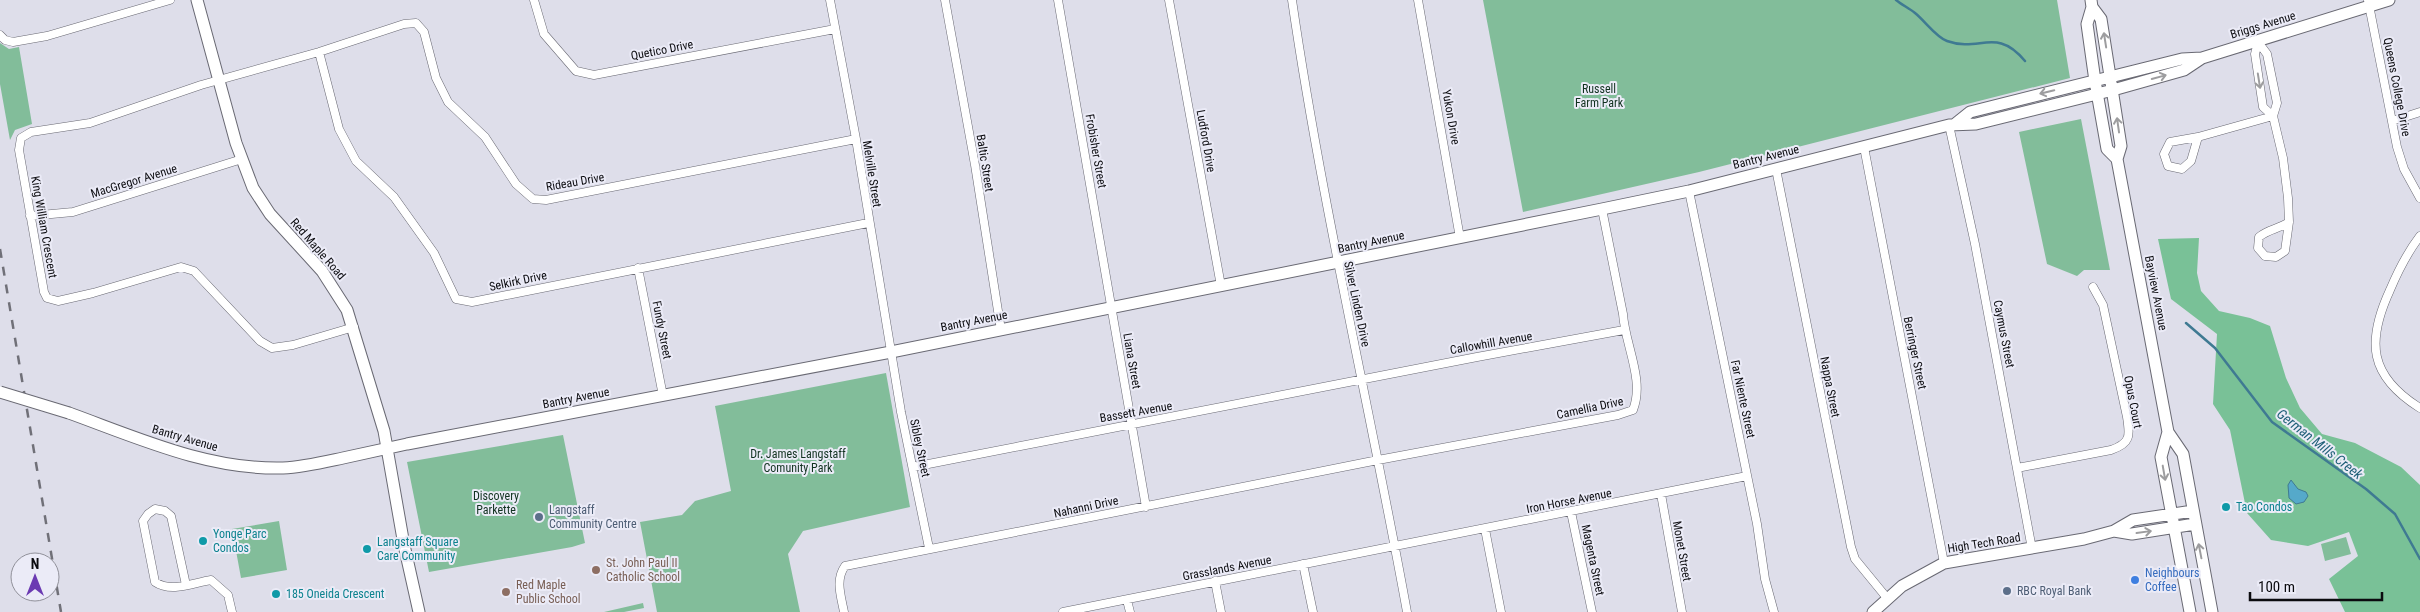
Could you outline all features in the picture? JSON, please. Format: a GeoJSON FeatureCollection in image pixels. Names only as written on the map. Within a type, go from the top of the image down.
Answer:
{"type":"FeatureCollection","features":[{"type":"Feature","properties":{"kind":"street"},"geometry":{"type":"LineString","coordinates":[[0,35],[5,40],[13,42],[47,36],[170,0]]}},
{"type":"Feature","properties":{"kind":"street","name":"Red Maple Road"},"geometry":{"type":"LineString","coordinates":[[197,0],[242,159],[253,188],[265,208],[322,271],[338,294],[354,327],[387,448],[404,545],[419,612]]}},
{"type":"Feature","properties":{"kind":"street","name":"Quetico Drive"},"geometry":{"type":"LineString","coordinates":[[534,0],[544,34],[576,72],[594,74],[835,29]]}},
{"type":"Feature","properties":{"kind":"street","name":"Melville Street"},"geometry":{"type":"LineString","coordinates":[[830,0],[856,139],[868,224],[891,352]]}},
{"type":"Feature","properties":{"kind":"street","name":"Baltic Street"},"geometry":{"type":"LineString","coordinates":[[945,0],[975,165],[1001,330]]}},
{"type":"Feature","properties":{"kind":"street","name":"Frobisher Street"},"geometry":{"type":"LineString","coordinates":[[1058,0],[1112,307]]}},
{"type":"Feature","properties":{"kind":"street","name":"Ludford Drive"},"geometry":{"type":"LineString","coordinates":[[1169,0],[1221,286]]}},
{"type":"Feature","properties":{"kind":"street","name":"Silver Linden Drive"},"geometry":{"type":"LineString","coordinates":[[1292,0],[1337,264],[1363,380],[1407,612]]}},
{"type":"Feature","properties":{"kind":"street","name":"Yukon Drive"},"geometry":{"type":"LineString","coordinates":[[1418,0],[1460,238]]}},
{"type":"Feature","properties":{"kind":"street","name":"Briggs Avenue"},"geometry":{"type":"LineString","coordinates":[[2111,77],[2182,59],[2202,58],[2258,42],[2370,2],[2388,0]]}},
{"type":"Feature","properties":{"kind":"street","name":"Queens College Drive"},"geometry":{"type":"LineString","coordinates":[[2370,2],[2397,147],[2404,169],[2420,198]]}},
{"type":"Feature","properties":{"kind":"street","name":"Bayview Avenue"},"geometry":{"type":"LineString","coordinates":[[2091,4],[2102,20],[2121,146],[2116,159]]}},
{"type":"Feature","properties":{"kind":"street","name":"Bayview Avenue"},"geometry":{"type":"LineString","coordinates":[[2091,4],[2087,24],[2094,81],[2108,149],[2116,159],[2168,432],[2183,454],[2212,612]]}},
{"type":"Feature","properties":{"kind":"street","name":"Rideau Drive"},"geometry":{"type":"LineString","coordinates":[[219,80],[319,52],[404,24],[416,24],[424,32],[436,78],[448,102],[485,137],[516,184],[533,199],[546,200],[856,139]]}},
{"type":"Feature","properties":{"kind":"street"},"geometry":{"type":"LineString","coordinates":[[2258,42],[2255,54],[2263,107],[2274,116]]}},
{"type":"Feature","properties":{"kind":"street"},"geometry":{"type":"LineString","coordinates":[[2258,42],[2267,54],[2277,104],[2274,116],[2286,176],[2289,222],[2285,251],[2276,257],[2265,256],[2258,248],[2259,237],[2267,230],[2278,229],[2289,222]]}},
{"type":"Feature","properties":{"kind":"street","name":"Selkirk Drive"},"geometry":{"type":"LineString","coordinates":[[319,52],[339,130],[356,161],[394,197],[434,253],[456,300],[472,302],[868,224]]}},
{"type":"Feature","properties":{"kind":"street","name":"Briggs Avenue"},"geometry":{"type":"LineString","coordinates":[[2113,90],[2184,70],[2202,58]]}},
{"type":"Feature","properties":{"kind":"street","name":"Bantry Avenue"},"geometry":{"type":"LineString","coordinates":[[1952,124],[1970,112],[2111,77]]}},
{"type":"Feature","properties":{"kind":"street","name":"King William Crescent"},"geometry":{"type":"LineString","coordinates":[[219,80],[90,123],[31,132],[22,138],[19,150],[44,292],[47,298],[58,301],[84,295],[182,266],[194,270],[260,341],[272,348],[293,345],[354,327]]}},
{"type":"Feature","properties":{"kind":"street","name":"Bantry Avenue"},"geometry":{"type":"LineString","coordinates":[[0,392],[69,413],[195,458],[257,467],[285,468],[1337,264],[1689,190],[1952,124],[1976,124],[2113,90]]}},
{"type":"Feature","properties":{"kind":"street"},"geometry":{"type":"LineString","coordinates":[[2392,121],[2420,112]]}},
{"type":"Feature","properties":{"kind":"street"},"geometry":{"type":"LineString","coordinates":[[2198,137],[2191,161],[2182,168],[2168,166],[2164,154],[2170,142],[2198,137],[2274,116]]}},
{"type":"Feature","properties":{"kind":"street","name":"Caymus Street"},"geometry":{"type":"LineString","coordinates":[[1952,124],[2032,549]]}},
{"type":"Feature","properties":{"kind":"street","name":"Berringer Street"},"geometry":{"type":"LineString","coordinates":[[1864,147],[1944,564]]}},
{"type":"Feature","properties":{"kind":"street","name":"MacGregor Avenue"},"geometry":{"type":"LineString","coordinates":[[30,216],[73,212],[242,159]]}},
{"type":"Feature","properties":{"kind":"street","name":"Nappa Street"},"geometry":{"type":"LineString","coordinates":[[1776,168],[1851,547],[1855,559],[1887,598]]}},
{"type":"Feature","properties":{"kind":"street","name":"Far Niente Street"},"geometry":{"type":"LineString","coordinates":[[1689,190],[1762,549],[1765,579],[1774,612]]}},
{"type":"Feature","properties":{"kind":"street","name":"Camellia Drive"},"geometry":{"type":"LineString","coordinates":[[1378,460],[1618,415],[1633,410],[1637,389],[1602,209]]}},
{"type":"Feature","properties":{"kind":"street"},"geometry":{"type":"LineString","coordinates":[[2420,236],[2403,261],[2379,314],[2376,355],[2386,379],[2395,390],[2420,408]]}},
{"type":"Feature","properties":{"kind":"street","name":"Fundy Street"},"geometry":{"type":"LineString","coordinates":[[638,268],[663,396]]}},
{"type":"Feature","properties":{"kind":"street","name":"Opus Court"},"geometry":{"type":"LineString","coordinates":[[2017,468],[2111,450],[2124,445],[2128,440],[2130,432],[2103,305],[2092,287]]}},
{"type":"Feature","properties":{"kind":"street","name":"Liana Street"},"geometry":{"type":"LineString","coordinates":[[1112,307],[1146,507]]}},
{"type":"Feature","properties":{"kind":"street","name":"Callowhill Avenue"},"geometry":{"type":"LineString","coordinates":[[1363,380],[1624,330]]}},
{"type":"Feature","properties":{"kind":"street","name":"Sibley Street"},"geometry":{"type":"LineString","coordinates":[[891,352],[929,548]]}},
{"type":"Feature","properties":{"kind":"street","name":"Bassett Avenue"},"geometry":{"type":"LineString","coordinates":[[913,467],[1363,380]]}},
{"type":"Feature","properties":{"kind":"street","name":"Bayview Avenue"},"geometry":{"type":"LineString","coordinates":[[2168,432],[2161,457],[2190,612]]}},
{"type":"Feature","properties":{"kind":"street","name":"Nahanni Drive"},"geometry":{"type":"LineString","coordinates":[[844,612],[839,587],[839,574],[845,566],[1378,460]]}},
{"type":"Feature","properties":{"kind":"street","name":"Iron Horse Avenue"},"geometry":{"type":"LineString","coordinates":[[1395,546],[1747,476]]}},
{"type":"Feature","properties":{"kind":"street","name":"Monet Street"},"geometry":{"type":"LineString","coordinates":[[1661,494],[1682,612]]}},
{"type":"Feature","properties":{"kind":"street"},"geometry":{"type":"LineString","coordinates":[[186,585],[171,516],[165,511],[155,509],[143,521],[155,582],[170,588],[186,585],[211,580],[228,595],[232,612]]}},
{"type":"Feature","properties":{"kind":"street","name":"High Tech Road"},"geometry":{"type":"LineString","coordinates":[[1873,612],[1902,586],[1944,564],[2032,549],[2114,531],[2133,520],[2193,511]]}},
{"type":"Feature","properties":{"kind":"street","name":"Magenta Street"},"geometry":{"type":"LineString","coordinates":[[1571,512],[1592,612]]}},
{"type":"Feature","properties":{"kind":"street","name":"High Tech Road"},"geometry":{"type":"LineString","coordinates":[[2114,531],[2132,534],[2195,524]]}},
{"type":"Feature","properties":{"kind":"street"},"geometry":{"type":"LineString","coordinates":[[1485,529],[1501,612]]}},
{"type":"Feature","properties":{"kind":"street","name":"Grasslands Avenue"},"geometry":{"type":"LineString","coordinates":[[1063,612],[1395,546]]}},
{"type":"Feature","properties":{"kind":"street"},"geometry":{"type":"LineString","coordinates":[[1303,564],[1313,612]]}},
{"type":"Feature","properties":{"kind":"street"},"geometry":{"type":"LineString","coordinates":[[1215,581],[1221,612]]}},
{"type":"Feature","properties":{"kind":"street"},"geometry":{"type":"LineString","coordinates":[[1127,600],[1130,612]]}},
{"type":"Feature","properties":{"kind":"green space","name":"Russell Farm Park"},"geometry":{"type":"Polygon","coordinates":[[[1483,0],[2057,0],[2070,78],[1699,172],[1523,212],[1483,0]]]}},
{"type":"Feature","properties":{"kind":"green space"},"geometry":{"type":"Polygon","coordinates":[[[0,43],[9,49],[19,47],[32,124],[15,130],[10,140],[0,84],[0,43]]]}},
{"type":"Feature","properties":{"kind":"green space"},"geometry":{"type":"Polygon","coordinates":[[[2081,119],[2110,270],[2084,270],[2077,276],[2047,264],[2019,132],[2081,119]]]}},
{"type":"Feature","properties":{"kind":"green space"},"geometry":{"type":"Polygon","coordinates":[[[2199,238],[2197,273],[2201,291],[2219,311],[2250,318],[2270,326],[2286,378],[2300,408],[2322,434],[2355,443],[2401,467],[2420,485],[2420,612],[2345,612],[2329,579],[2358,556],[2349,532],[2308,546],[2271,540],[2247,513],[2230,430],[2213,404],[2217,334],[2171,299],[2158,239],[2199,238]]]}},
{"type":"Feature","properties":{"kind":"green space","name":"Dr. James Langstaff Comunity Park"},"geometry":{"type":"Polygon","coordinates":[[[886,373],[910,507],[803,531],[788,554],[800,612],[657,612],[640,522],[682,515],[695,501],[731,491],[715,406],[886,373]]]}},
{"type":"Feature","properties":{"kind":"green space","name":"Discovery Parkette"},"geometry":{"type":"Polygon","coordinates":[[[563,435],[585,543],[572,547],[429,572],[407,462],[563,435]]]}},
{"type":"Feature","properties":{"kind":"green space"},"geometry":{"type":"Polygon","coordinates":[[[279,521],[287,570],[241,578],[232,529],[279,521]]]}},
{"type":"Feature","properties":{"kind":"green space"},"geometry":{"type":"Polygon","coordinates":[[[2346,537],[2351,554],[2325,561],[2321,544],[2346,537]]]}},
{"type":"Feature","properties":{"kind":"green space"},"geometry":{"type":"Polygon","coordinates":[[[643,603],[644,608],[624,612],[604,612],[643,603]]]}},
{"type":"Feature","properties":{"kind":"water"},"geometry":{"type":"Polygon","coordinates":[[[2291,480],[2298,489],[2306,492],[2308,496],[2304,502],[2296,504],[2289,498],[2288,485],[2291,480]]]}},
{"type":"Feature","properties":{"kind":"waterway","name":"German Mills Creek"},"geometry":{"type":"LineString","coordinates":[[1896,0],[1915,13],[1947,41],[1959,44],[1996,42],[2015,51],[2025,61]]}},
{"type":"Feature","properties":{"kind":"waterway","name":"German Mills Creek"},"geometry":{"type":"LineString","coordinates":[[2186,323],[2215,348],[2272,422],[2366,489],[2395,514],[2420,559]]}},
{"type":"Feature","properties":{"kind":"railway"},"geometry":{"type":"LineString","coordinates":[[0,249],[61,612]]}},
{"type":"Feature","properties":{"kind":"place","name":"Tao Condos"},"geometry":{"type":"Point","coordinates":[2226,507]}},
{"type":"Feature","properties":{"kind":"place","name":"Langstaff Community Centre"},"geometry":{"type":"Point","coordinates":[539,517]}},
{"type":"Feature","properties":{"kind":"place","name":"Yonge Parc Condos"},"geometry":{"type":"Point","coordinates":[203,541]}},
{"type":"Feature","properties":{"kind":"place","name":"Langstaff Square Care Community"},"geometry":{"type":"Point","coordinates":[367,549]}},
{"type":"Feature","properties":{"kind":"place","name":"St. John Paul II Catholic School"},"geometry":{"type":"Point","coordinates":[596,570]}},
{"type":"Feature","properties":{"kind":"place","name":"Neighbours Coffee"},"geometry":{"type":"Point","coordinates":[2135,580]}},
{"type":"Feature","properties":{"kind":"place","name":"RBC Royal Bank"},"geometry":{"type":"Point","coordinates":[2007,591]}},
{"type":"Feature","properties":{"kind":"place","name":"Red Maple Public School"},"geometry":{"type":"Point","coordinates":[506,592]}},
{"type":"Feature","properties":{"kind":"place","name":"185 Oneida Crescent"},"geometry":{"type":"Point","coordinates":[276,594]}}]}
